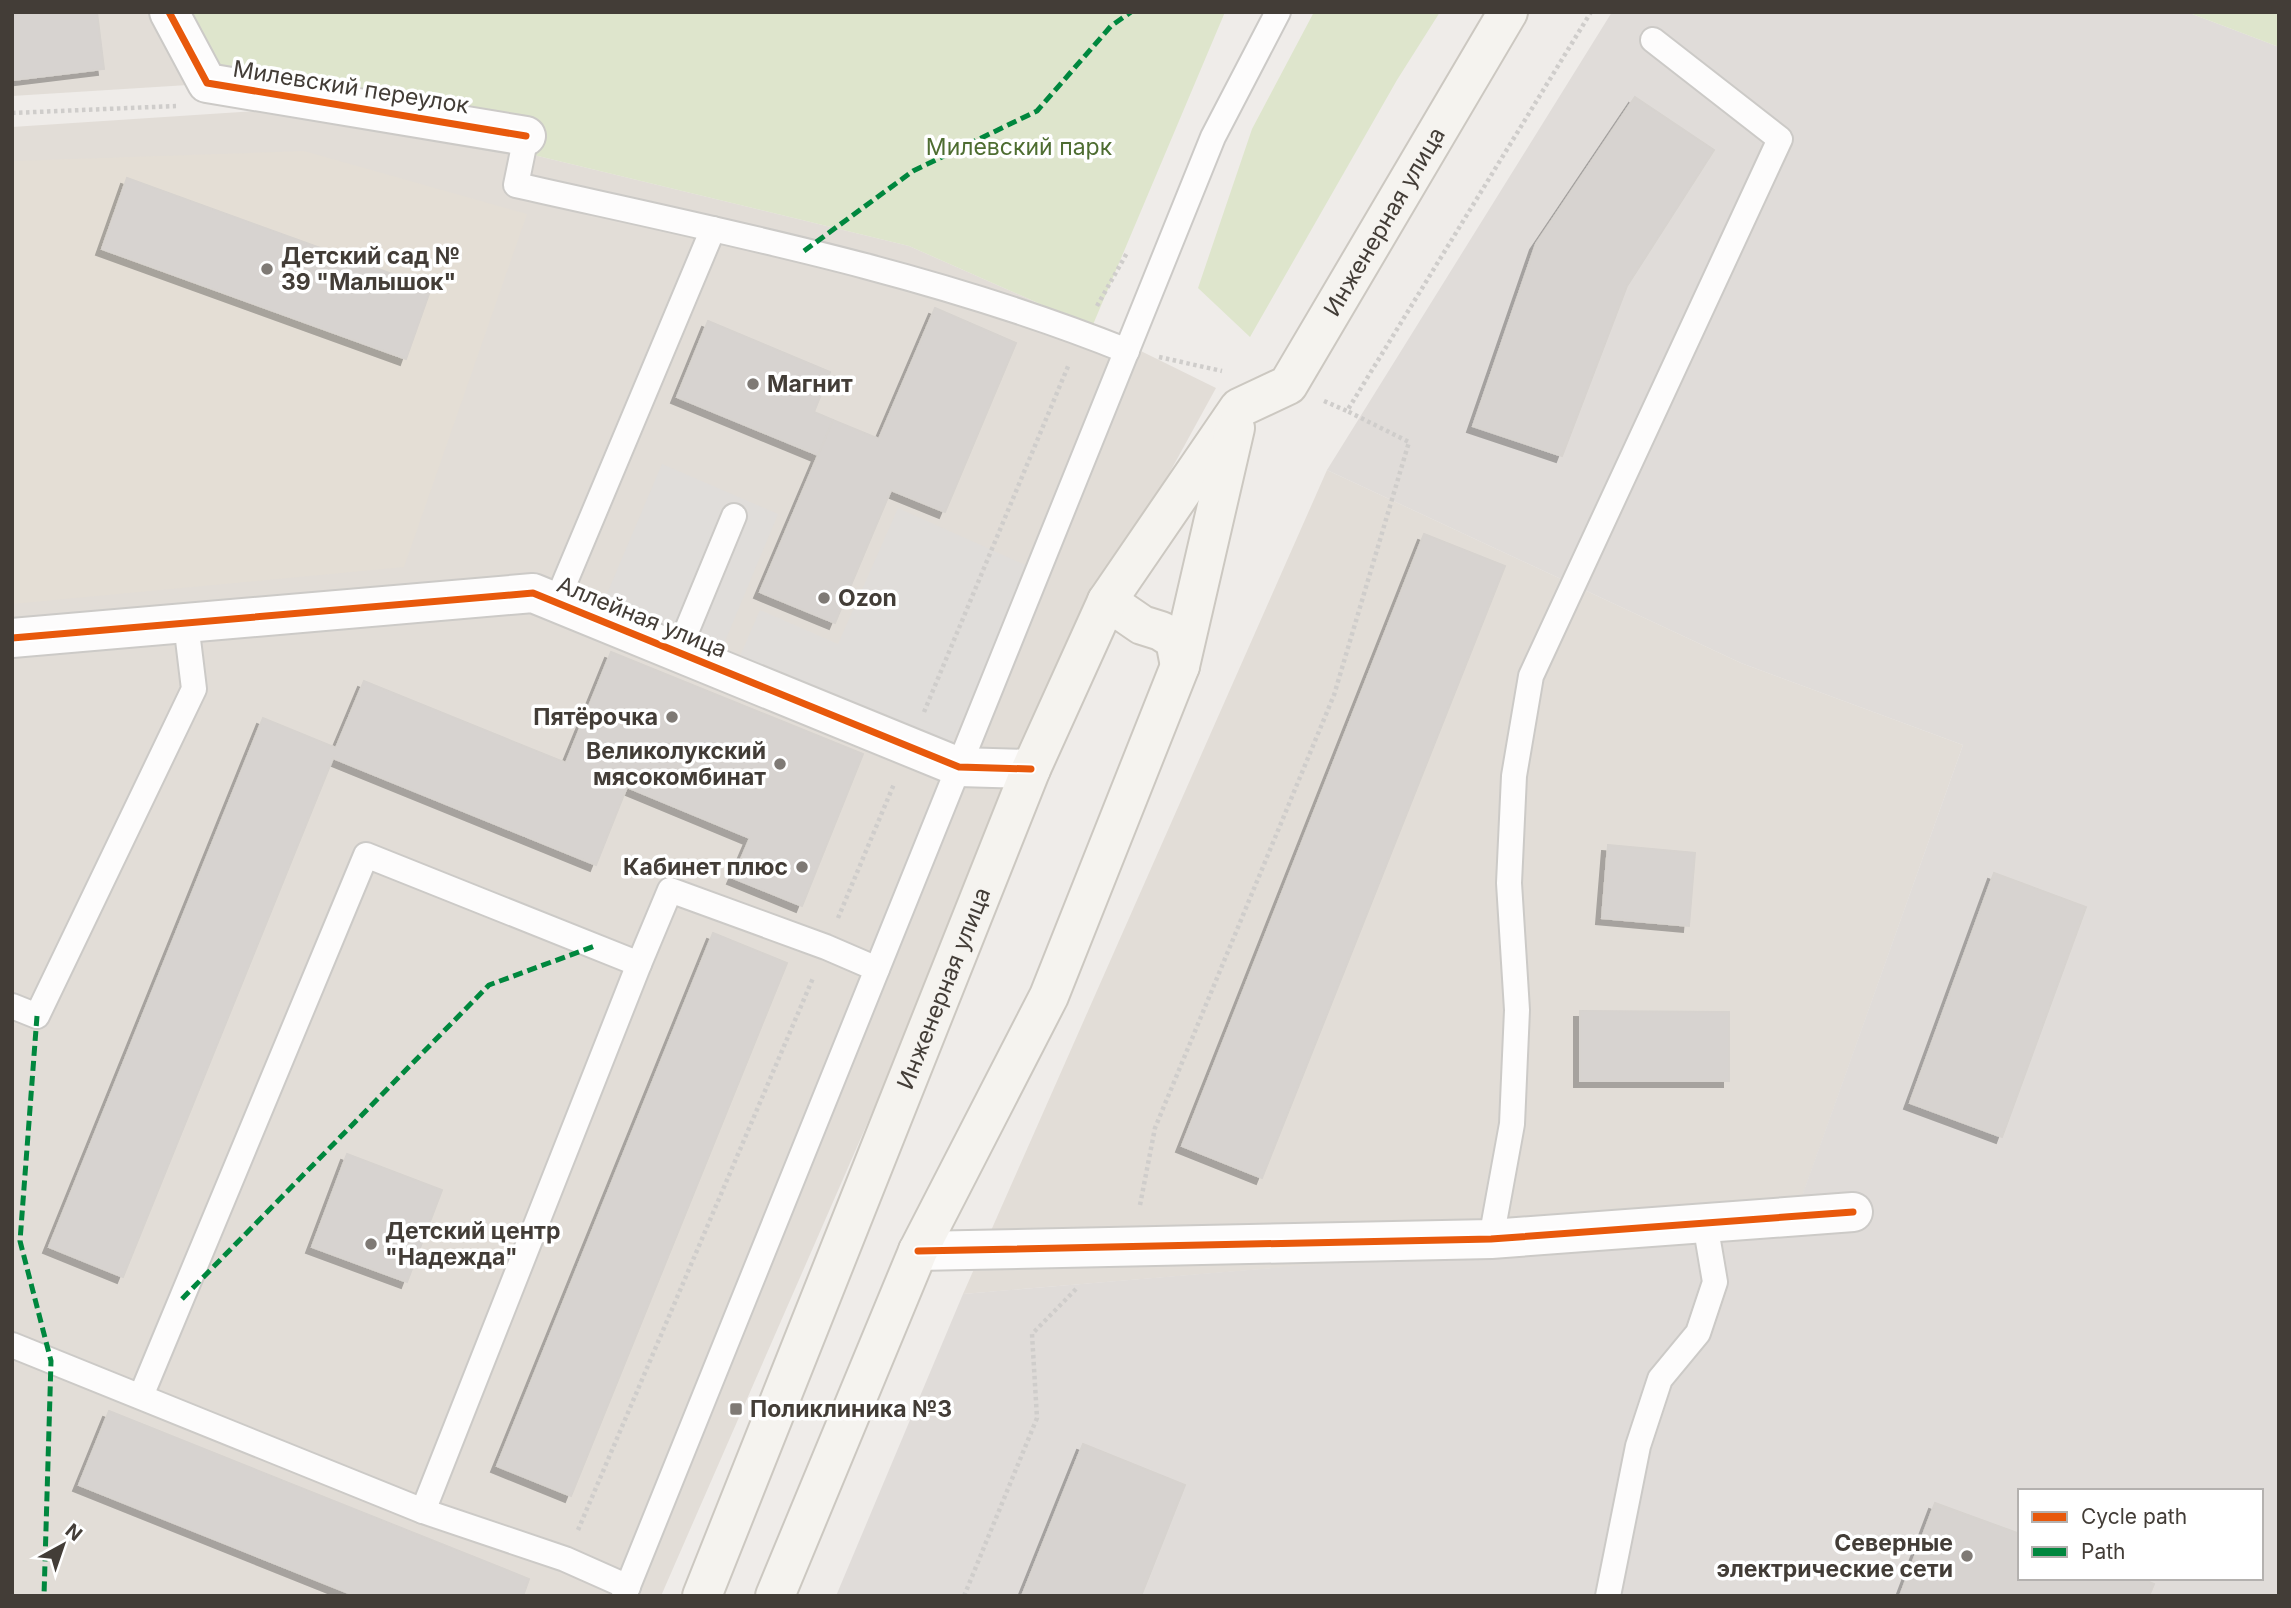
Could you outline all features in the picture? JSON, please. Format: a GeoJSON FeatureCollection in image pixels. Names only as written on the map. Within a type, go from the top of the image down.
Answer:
{"type":"FeatureCollection","features":[{"type":"Feature","properties":{"kind":"main road","name":"Инженерная улица"},"geometry":{"type":"LineString","coordinates":[[702,1596],[1031,769],[1107,601],[1239,408],[1288,385],[1508,12]]}},
{"type":"Feature","properties":{"kind":"main road"},"geometry":{"type":"LineString","coordinates":[[775,1596],[918,1251],[1049,996],[1180,666],[1239,408]]}},
{"type":"Feature","properties":{"kind":"main road"},"geometry":{"type":"LineString","coordinates":[[1107,601],[1142,625],[1161,631],[1175,640],[1180,666]]}},
{"type":"Feature","properties":{"kind":"street","name":"Милевский переулок"},"geometry":{"type":"LineString","coordinates":[[169,12],[207,83],[526,136]]}},
{"type":"Feature","properties":{"kind":"street","name":"Аллейная улица"},"geometry":{"type":"LineString","coordinates":[[12,638],[533,593],[959,767],[1031,769]]}},
{"type":"Feature","properties":{"kind":"street"},"geometry":{"type":"LineString","coordinates":[[918,1251],[1491,1239],[1853,1212]]}},
{"type":"Feature","properties":{"kind":"lane"},"geometry":{"type":"LineString","coordinates":[[12,1345],[423,1511],[565,1559],[626,1591],[1213,137],[1278,12]]}},
{"type":"Feature","properties":{"kind":"lane"},"geometry":{"type":"LineString","coordinates":[[1491,1239],[1512,1124],[1517,1010],[1509,883],[1514,776],[1531,676],[1780,139],[1653,40]]}},
{"type":"Feature","properties":{"kind":"lane"},"geometry":{"type":"LineString","coordinates":[[526,136],[516,185],[915,278],[1082,332],[1127,351]]}},
{"type":"Feature","properties":{"kind":"lane"},"geometry":{"type":"LineString","coordinates":[[556,603],[713,229]]}},
{"type":"Feature","properties":{"kind":"lane"},"geometry":{"type":"LineString","coordinates":[[677,654],[734,516]]}},
{"type":"Feature","properties":{"kind":"lane"},"geometry":{"type":"LineString","coordinates":[[12,1006],[37,1016],[194,689],[186,623]]}},
{"type":"Feature","properties":{"kind":"lane"},"geometry":{"type":"LineString","coordinates":[[141,1396],[366,855],[639,964]]}},
{"type":"Feature","properties":{"kind":"lane"},"geometry":{"type":"LineString","coordinates":[[423,1511],[670,890],[877,969]]}},
{"type":"Feature","properties":{"kind":"lane"},"geometry":{"type":"LineString","coordinates":[[1608,1596],[1637,1446],[1660,1379],[1698,1332],[1714,1282],[1705,1223]]}},
{"type":"Feature","properties":{"kind":"path"},"geometry":{"type":"LineString","coordinates":[[12,113],[178,106],[207,83]]}},
{"type":"Feature","properties":{"kind":"path"},"geometry":{"type":"LineString","coordinates":[[964,1596],[1037,1418],[1032,1334],[1117,1247],[1138,1213],[1155,1128],[1334,695],[1409,442],[1347,411]]}},
{"type":"Feature","properties":{"kind":"shaded area"},"geometry":{"type":"Polygon","coordinates":[[[12,12],[179,12],[188,85],[12,96],[12,12]]]}},
{"type":"Feature","properties":{"kind":"shaded area"},"geometry":{"type":"Polygon","coordinates":[[[1612,12],[2187,12],[2279,47],[2279,1596],[836,1596],[963,1294],[1792,1224],[1963,745],[1741,663],[1327,470],[1612,12]]]}},
{"type":"Feature","properties":{"kind":"shaded area"},"geometry":{"type":"Polygon","coordinates":[[[332,106],[909,246],[1092,327],[1216,388],[1080,636],[661,1596],[12,1596],[12,127],[332,106]]]}},
{"type":"Feature","properties":{"kind":"shaded area"},"geometry":{"type":"Polygon","coordinates":[[[304,151],[527,214],[404,567],[12,604],[12,161],[304,151]]]}},
{"type":"Feature","properties":{"kind":"shaded area"},"geometry":{"type":"Polygon","coordinates":[[[662,464],[778,514],[718,658],[601,608],[662,464]]]}},
{"type":"Feature","properties":{"kind":"shaded area"},"geometry":{"type":"Polygon","coordinates":[[[1327,470],[1741,663],[1963,745],[1792,1225],[963,1294],[1327,470]]]}},
{"type":"Feature","properties":{"kind":"shaded area"},"geometry":{"type":"Polygon","coordinates":[[[898,508],[1030,567],[946,757],[737,663],[760,610],[838,644],[898,508]]]}},
{"type":"Feature","properties":{"kind":"green space","name":"Милевский парк"},"geometry":{"type":"Polygon","coordinates":[[[179,12],[1225,12],[1092,327],[909,246],[332,106],[188,85],[179,12]]]}},
{"type":"Feature","properties":{"kind":"green space"},"geometry":{"type":"Polygon","coordinates":[[[1314,12],[1440,12],[1397,80],[1250,337],[1198,288],[1252,129],[1314,12]]]}},
{"type":"Feature","properties":{"kind":"green space"},"geometry":{"type":"Polygon","coordinates":[[[2187,12],[2279,12],[2279,47],[2187,12]]]}},
{"type":"Feature","properties":{"kind":"building"},"geometry":{"type":"Polygon","coordinates":[[[97,12],[104,69],[12,80],[12,14],[97,12]]]}},
{"type":"Feature","properties":{"kind":"building"},"geometry":{"type":"Polygon","coordinates":[[[1635,97],[1714,150],[1627,286],[1562,456],[1473,426],[1536,244],[1635,97]]]}},
{"type":"Feature","properties":{"kind":"building","name":"Детский сад № 39 \"Малышок\""},"geometry":{"type":"Polygon","coordinates":[[[127,178],[431,288],[406,359],[102,249],[127,178]]]}},
{"type":"Feature","properties":{"kind":"building"},"geometry":{"type":"Polygon","coordinates":[[[935,308],[1016,343],[945,512],[891,490],[835,623],[760,592],[833,420],[879,439],[935,308]]]}},
{"type":"Feature","properties":{"kind":"building","name":"Магнит"},"geometry":{"type":"Polygon","coordinates":[[[708,321],[830,372],[814,412],[833,420],[818,455],[677,397],[708,321]]]}},
{"type":"Feature","properties":{"kind":"building"},"geometry":{"type":"Polygon","coordinates":[[[1424,534],[1505,566],[1262,1178],[1182,1146],[1424,534]]]}},
{"type":"Feature","properties":{"kind":"building"},"geometry":{"type":"Polygon","coordinates":[[[611,652],[863,754],[802,906],[733,878],[750,838],[627,787],[596,865],[333,758],[123,1277],[49,1247],[263,718],[336,748],[364,681],[566,763],[611,652]]]}},
{"type":"Feature","properties":{"kind":"building"},"geometry":{"type":"Polygon","coordinates":[[[1608,845],[1695,853],[1689,926],[1602,918],[1608,845]]]}},
{"type":"Feature","properties":{"kind":"building"},"geometry":{"type":"Polygon","coordinates":[[[1994,873],[2086,907],[2002,1137],[1910,1103],[1994,873]]]}},
{"type":"Feature","properties":{"kind":"building"},"geometry":{"type":"Polygon","coordinates":[[[713,933],[787,963],[571,1496],[497,1466],[713,933]]]}},
{"type":"Feature","properties":{"kind":"building"},"geometry":{"type":"Polygon","coordinates":[[[1580,1011],[1729,1012],[1729,1081],[1580,1081],[1580,1011]]]}},
{"type":"Feature","properties":{"kind":"building"},"geometry":{"type":"Polygon","coordinates":[[[347,1154],[442,1190],[407,1282],[312,1247],[347,1154]]]}},
{"type":"Feature","properties":{"kind":"building"},"geometry":{"type":"Polygon","coordinates":[[[109,1411],[529,1579],[523,1596],[356,1596],[79,1485],[109,1411]]]}},
{"type":"Feature","properties":{"kind":"building"},"geometry":{"type":"Polygon","coordinates":[[[1083,1444],[1185,1485],[1141,1596],[1022,1596],[1083,1444]]]}},
{"type":"Feature","properties":{"kind":"building","name":"Северные электрические сети"},"geometry":{"type":"Polygon","coordinates":[[[1935,1503],[2018,1533],[2018,1580],[2145,1580],[2154,1584],[2149,1596],[1900,1596],[1935,1503]]]}},
{"type":"Feature","properties":{"kind":"marked path"},"geometry":{"type":"LineString","coordinates":[[804,251],[913,171],[1037,111],[1111,26],[1131,12]]}},
{"type":"Feature","properties":{"kind":"marked path"},"geometry":{"type":"LineString","coordinates":[[182,1299],[489,985],[595,946]]}},
{"type":"Feature","properties":{"kind":"marked path"},"geometry":{"type":"LineString","coordinates":[[37,1016],[20,1241],[51,1361],[44,1596]]}},
{"type":"Feature","properties":{"kind":"cycle path"},"geometry":{"type":"LineString","coordinates":[[169,12],[207,83],[526,136]]}},
{"type":"Feature","properties":{"kind":"cycle path"},"geometry":{"type":"LineString","coordinates":[[12,638],[533,593],[959,767],[1031,769]]}},
{"type":"Feature","properties":{"kind":"cycle path"},"geometry":{"type":"LineString","coordinates":[[918,1251],[1491,1239],[1853,1212]]}},
{"type":"Feature","properties":{"kind":"place","name":"Детский сад № 39 \"Малышок\""},"geometry":{"type":"Point","coordinates":[267,269]}},
{"type":"Feature","properties":{"kind":"place","name":"Магнит"},"geometry":{"type":"Point","coordinates":[753,384]}},
{"type":"Feature","properties":{"kind":"place","name":"Ozon"},"geometry":{"type":"Point","coordinates":[824,598]}},
{"type":"Feature","properties":{"kind":"place","name":"Пятёрочка"},"geometry":{"type":"Point","coordinates":[672,717]}},
{"type":"Feature","properties":{"kind":"place","name":"Великолукский мясокомбинат"},"geometry":{"type":"Point","coordinates":[780,764]}},
{"type":"Feature","properties":{"kind":"place","name":"Кабинет плюс"},"geometry":{"type":"Point","coordinates":[802,867]}},
{"type":"Feature","properties":{"kind":"place","name":"Детский центр \"Надежда\""},"geometry":{"type":"Point","coordinates":[371,1244]}},
{"type":"Feature","properties":{"kind":"place","name":"Поликлиника №3"},"geometry":{"type":"Point","coordinates":[736,1409]}},
{"type":"Feature","properties":{"kind":"place","name":"Северные электрические сети"},"geometry":{"type":"Point","coordinates":[1967,1556]}}]}
